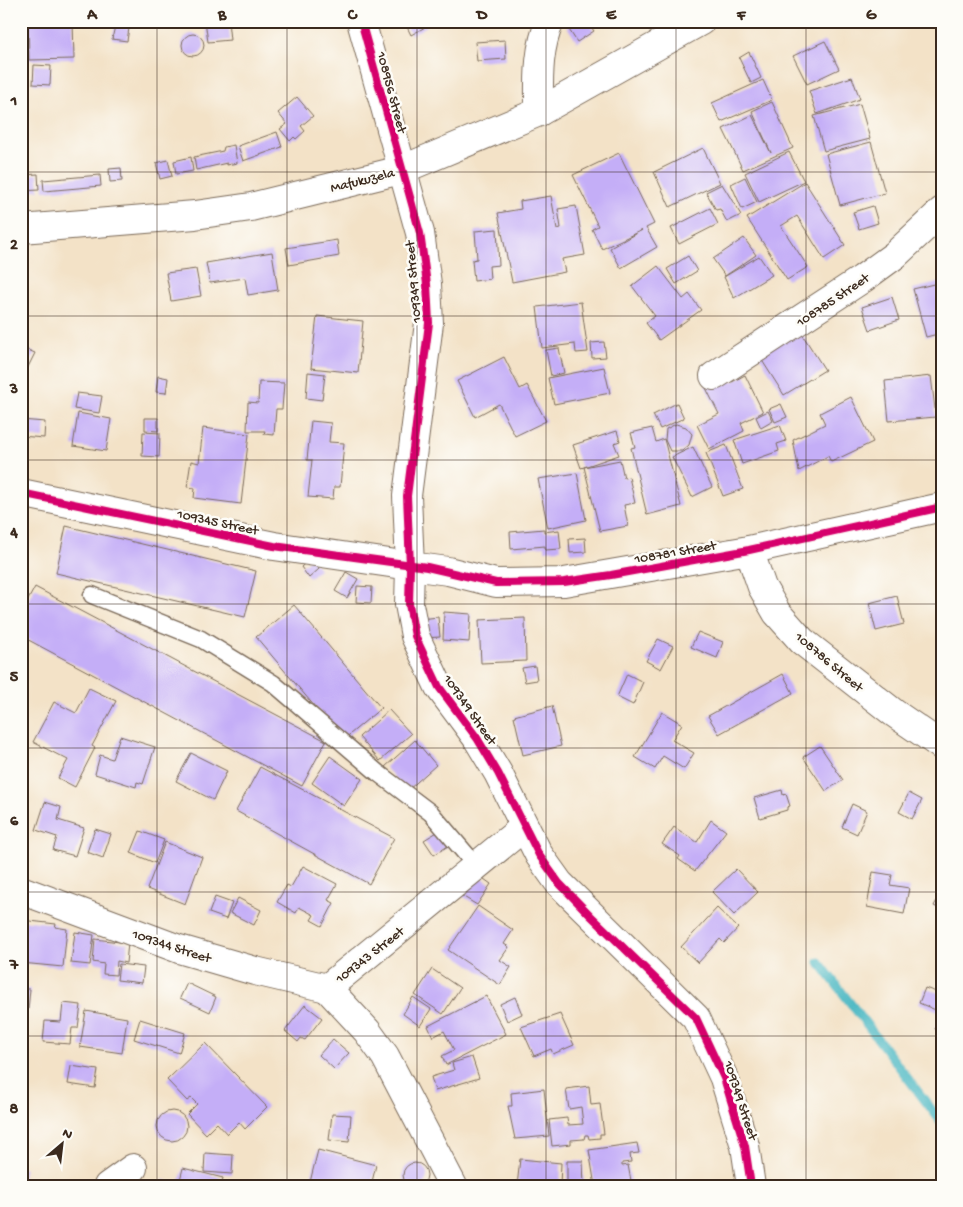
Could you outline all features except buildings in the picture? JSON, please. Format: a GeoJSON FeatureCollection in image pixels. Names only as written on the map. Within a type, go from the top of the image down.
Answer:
{"type":"FeatureCollection","features":[{"type":"Feature","properties":{"kind":"street","name":"108956 Street"},"geometry":{"type":"LineString","coordinates":[[362,21],[401,170]]}},
{"type":"Feature","properties":{"kind":"street"},"geometry":{"type":"LineString","coordinates":[[538,112],[539,62],[544,36],[550,21]]}},
{"type":"Feature","properties":{"kind":"street","name":"Mafukuzela"},"geometry":{"type":"LineString","coordinates":[[21,228],[195,216],[251,207],[401,170],[538,112],[701,21]]}},
{"type":"Feature","properties":{"kind":"street","name":"109349 Street"},"geometry":{"type":"LineString","coordinates":[[401,170],[420,233],[429,323],[407,496],[411,612],[415,636],[438,687],[477,738],[498,772],[539,855],[559,883],[696,1018],[724,1078],[745,1146],[751,1186]]}},
{"type":"Feature","properties":{"kind":"street","name":"108785 Street"},"geometry":{"type":"LineString","coordinates":[[714,376],[862,279],[895,255],[942,211]]}},
{"type":"Feature","properties":{"kind":"street","name":"109345 Street"},"geometry":{"type":"LineString","coordinates":[[21,493],[274,546],[410,566]]}},
{"type":"Feature","properties":{"kind":"street","name":"108781 Street"},"geometry":{"type":"LineString","coordinates":[[410,566],[448,571],[496,583],[564,582],[749,550],[942,507]]}},
{"type":"Feature","properties":{"kind":"street","name":"108786 Street"},"geometry":{"type":"LineString","coordinates":[[749,550],[762,588],[777,613],[802,641],[894,713],[942,746]]}},
{"type":"Feature","properties":{"kind":"street","name":"109343 Street"},"geometry":{"type":"LineString","coordinates":[[453,1186],[385,1056],[344,1004],[326,988],[524,827]]}},
{"type":"Feature","properties":{"kind":"street","name":"109344 Street"},"geometry":{"type":"LineString","coordinates":[[21,890],[179,949],[255,971],[326,988]]}},
{"type":"Feature","properties":{"kind":"street"},"geometry":{"type":"LineString","coordinates":[[108,1186],[133,1168]]}},
{"type":"Feature","properties":{"kind":"lane"},"geometry":{"type":"LineString","coordinates":[[92,594],[201,639],[273,683],[378,773],[431,813],[477,866]]}},
{"type":"Feature","properties":{"kind":"waterway"},"geometry":{"type":"LineString","coordinates":[[819,962],[942,1123]]}},
{"type":"Feature","properties":{"kind":"cycle path"},"geometry":{"type":"LineString","coordinates":[[361,21],[420,233],[427,284],[429,323],[407,496],[410,566],[409,604],[415,636],[439,687],[477,738],[498,773],[539,855],[559,883],[696,1018],[724,1078],[745,1146],[751,1186]]}},
{"type":"Feature","properties":{"kind":"cycle path"},"geometry":{"type":"LineString","coordinates":[[21,493],[274,546],[427,567],[496,583],[564,582],[611,575],[749,550],[942,507]]}}]}
